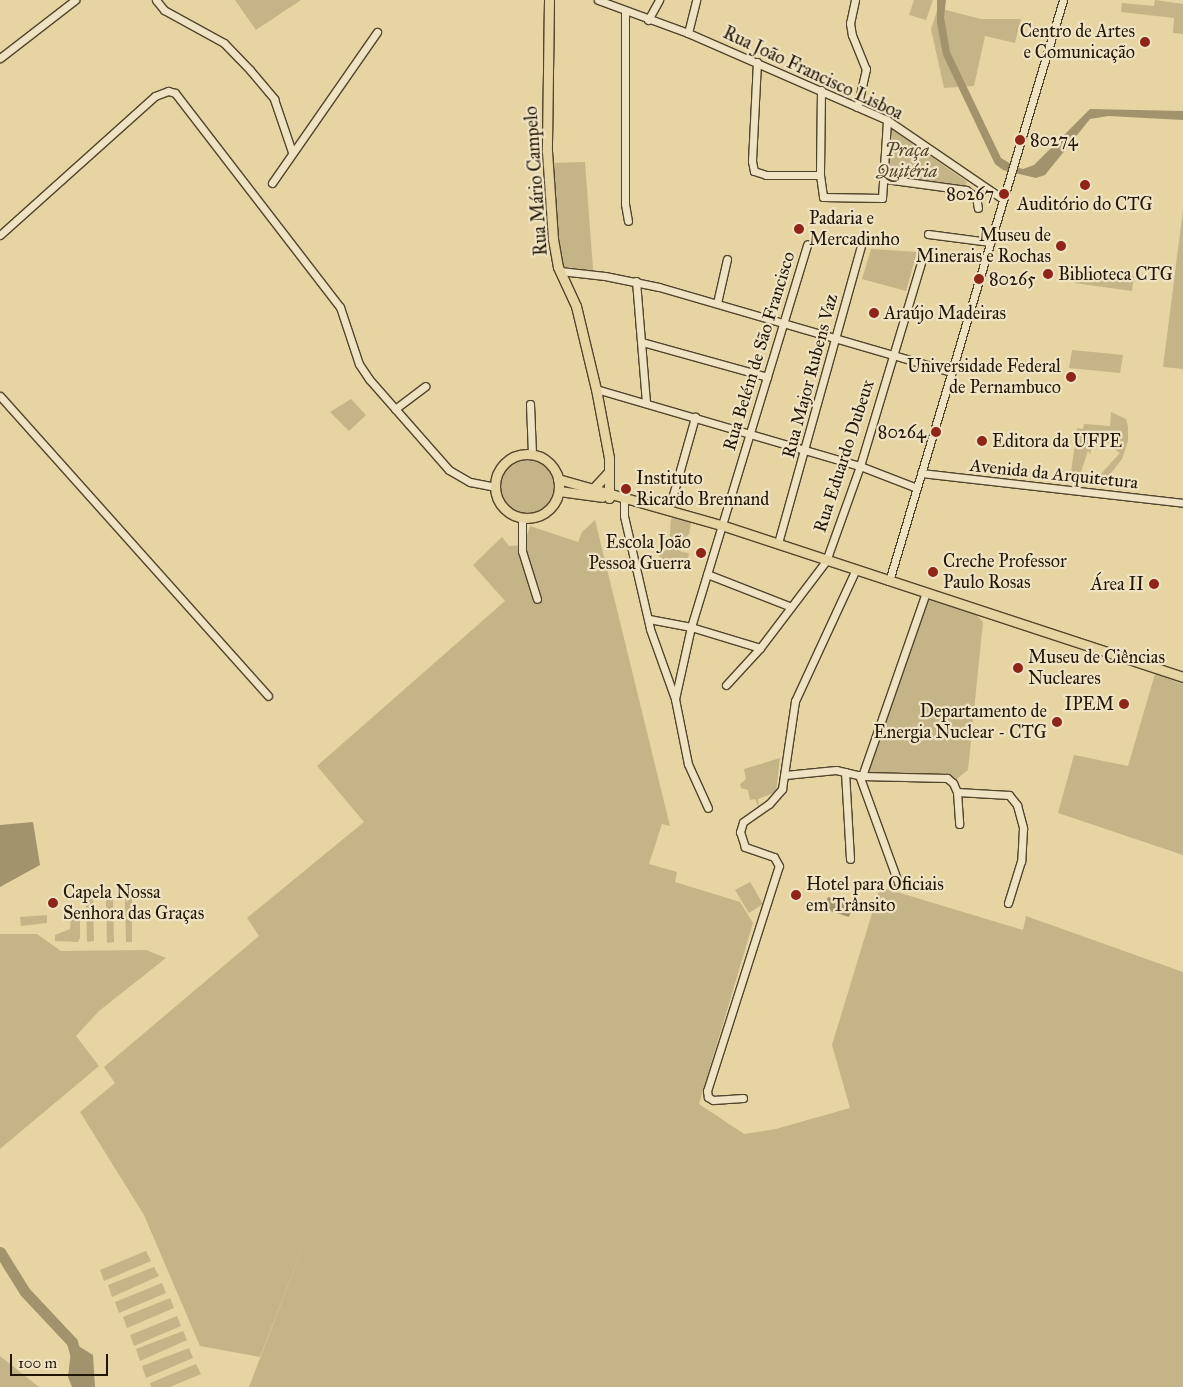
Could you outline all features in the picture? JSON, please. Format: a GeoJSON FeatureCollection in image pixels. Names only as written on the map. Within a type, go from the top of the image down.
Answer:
{"type":"FeatureCollection","features":[{"type":"Feature","properties":{"kind":"main road","name":"Rua Mário Campelo"},"geometry":{"type":"LineString","coordinates":[[549,0],[548,151],[553,239],[560,271],[576,306],[596,389],[607,445],[610,496]]}},
{"type":"Feature","properties":{"kind":"main road"},"geometry":{"type":"LineString","coordinates":[[532,454],[549,463],[558,478],[559,491],[546,512],[522,517],[501,504],[495,487],[504,464],[514,457],[532,454]]}},
{"type":"Feature","properties":{"kind":"main road"},"geometry":{"type":"LineString","coordinates":[[593,489],[609,472]]}},
{"type":"Feature","properties":{"kind":"main road"},"geometry":{"type":"LineString","coordinates":[[558,478],[610,496]]}},
{"type":"Feature","properties":{"kind":"main road"},"geometry":{"type":"LineString","coordinates":[[559,491],[610,496],[721,525],[855,571],[926,592],[1183,677]]}},
{"type":"Feature","properties":{"kind":"street"},"geometry":{"type":"LineString","coordinates":[[0,58],[75,0]]}},
{"type":"Feature","properties":{"kind":"street"},"geometry":{"type":"LineString","coordinates":[[156,0],[164,10],[224,43],[250,70],[274,99],[292,152]]}},
{"type":"Feature","properties":{"kind":"street","name":"Rua João Francisco Lisboa"},"geometry":{"type":"LineString","coordinates":[[598,0],[648,20],[688,33],[887,120],[1003,199]]}},
{"type":"Feature","properties":{"kind":"street"},"geometry":{"type":"LineString","coordinates":[[648,20],[660,0]]}},
{"type":"Feature","properties":{"kind":"street"},"geometry":{"type":"LineString","coordinates":[[688,33],[696,0]]}},
{"type":"Feature","properties":{"kind":"street"},"geometry":{"type":"LineString","coordinates":[[855,0],[850,24],[852,35],[866,69],[857,107]]}},
{"type":"Feature","properties":{"kind":"street"},"geometry":{"type":"LineString","coordinates":[[889,581],[1063,0]]}},
{"type":"Feature","properties":{"kind":"street"},"geometry":{"type":"LineString","coordinates":[[625,11],[625,204],[628,221]]}},
{"type":"Feature","properties":{"kind":"street"},"geometry":{"type":"LineString","coordinates":[[272,183],[377,32]]}},
{"type":"Feature","properties":{"kind":"street"},"geometry":{"type":"LineString","coordinates":[[757,62],[752,161],[754,171],[766,176],[820,175]]}},
{"type":"Feature","properties":{"kind":"street"},"geometry":{"type":"LineString","coordinates":[[821,90],[820,175],[823,197],[882,198],[885,179],[887,120]]}},
{"type":"Feature","properties":{"kind":"street"},"geometry":{"type":"LineString","coordinates":[[0,235],[156,96],[168,91],[176,93],[340,307],[359,364],[395,409],[449,470],[470,482],[495,487]]}},
{"type":"Feature","properties":{"kind":"street"},"geometry":{"type":"LineString","coordinates":[[885,179],[966,190],[976,197],[978,208]]}},
{"type":"Feature","properties":{"kind":"street"},"geometry":{"type":"LineString","coordinates":[[928,234],[990,242]]}},
{"type":"Feature","properties":{"kind":"street","name":"Rua Belém de São Francisco"},"geometry":{"type":"LineString","coordinates":[[675,699],[691,627],[807,244]]}},
{"type":"Feature","properties":{"kind":"street","name":"Rua Major Rubens Vaz"},"geometry":{"type":"LineString","coordinates":[[778,543],[806,450],[861,246]]}},
{"type":"Feature","properties":{"kind":"street","name":"Rua Eduardo Dubeux"},"geometry":{"type":"LineString","coordinates":[[726,685],[760,648],[826,561],[860,466],[892,354],[923,256]]}},
{"type":"Feature","properties":{"kind":"street"},"geometry":{"type":"LineString","coordinates":[[718,303],[727,260]]}},
{"type":"Feature","properties":{"kind":"street"},"geometry":{"type":"LineString","coordinates":[[560,271],[636,282],[718,303],[952,372]]}},
{"type":"Feature","properties":{"kind":"street"},"geometry":{"type":"LineString","coordinates":[[636,282],[646,403]]}},
{"type":"Feature","properties":{"kind":"street"},"geometry":{"type":"LineString","coordinates":[[642,342],[767,377]]}},
{"type":"Feature","properties":{"kind":"street"},"geometry":{"type":"LineString","coordinates":[[395,409],[425,386]]}},
{"type":"Feature","properties":{"kind":"street"},"geometry":{"type":"LineString","coordinates":[[596,389],[860,466],[917,488]]}},
{"type":"Feature","properties":{"kind":"street"},"geometry":{"type":"LineString","coordinates":[[0,396],[268,696]]}},
{"type":"Feature","properties":{"kind":"street"},"geometry":{"type":"LineString","coordinates":[[530,404],[532,454]]}},
{"type":"Feature","properties":{"kind":"street"},"geometry":{"type":"LineString","coordinates":[[669,510],[695,417]]}},
{"type":"Feature","properties":{"kind":"street","name":"Avenida da Arquitetura"},"geometry":{"type":"LineString","coordinates":[[922,473],[1183,503]]}},
{"type":"Feature","properties":{"kind":"street"},"geometry":{"type":"LineString","coordinates":[[624,499],[624,516],[649,619],[691,627],[760,648]]}},
{"type":"Feature","properties":{"kind":"street"},"geometry":{"type":"LineString","coordinates":[[522,517],[522,551],[536,600]]}},
{"type":"Feature","properties":{"kind":"street"},"geometry":{"type":"LineString","coordinates":[[743,1098],[713,1100],[708,1097],[707,1091],[779,866],[774,857],[745,847],[740,832],[743,822],[779,795],[785,775],[795,701],[855,571]]}},
{"type":"Feature","properties":{"kind":"street"},"geometry":{"type":"LineString","coordinates":[[707,574],[791,607]]}},
{"type":"Feature","properties":{"kind":"street"},"geometry":{"type":"LineString","coordinates":[[900,885],[860,776],[926,592]]}},
{"type":"Feature","properties":{"kind":"street","name":"Rua Belém de São Francisco"},"geometry":{"type":"LineString","coordinates":[[649,619],[675,699],[688,764],[708,808]]}},
{"type":"Feature","properties":{"kind":"street"},"geometry":{"type":"LineString","coordinates":[[785,775],[823,770],[845,772],[860,776],[947,778],[953,783],[957,792],[959,824]]}},
{"type":"Feature","properties":{"kind":"street"},"geometry":{"type":"LineString","coordinates":[[845,772],[850,859]]}},
{"type":"Feature","properties":{"kind":"street"},"geometry":{"type":"LineString","coordinates":[[957,792],[1001,793],[1013,798],[1017,805],[1023,828],[1023,848],[1008,903]]}},
{"type":"Feature","properties":{"kind":"green space"},"geometry":{"type":"Polygon","coordinates":[[[235,0],[301,0],[256,30],[235,0]]]}},
{"type":"Feature","properties":{"kind":"green space"},"geometry":{"type":"Polygon","coordinates":[[[914,0],[933,0],[926,20],[909,15],[914,0]]]}},
{"type":"Feature","properties":{"kind":"green space"},"geometry":{"type":"Polygon","coordinates":[[[1155,0],[1183,4],[1183,34],[1173,33],[1174,18],[1121,12],[1122,3],[1154,6],[1155,0]]]}},
{"type":"Feature","properties":{"kind":"green space"},"geometry":{"type":"Polygon","coordinates":[[[938,8],[981,19],[1021,19],[1015,43],[985,36],[974,86],[944,88],[931,29],[938,8]]]}},
{"type":"Feature","properties":{"kind":"green space","name":"Praça Quitéria"},"geometry":{"type":"Polygon","coordinates":[[[892,129],[967,182],[964,187],[890,178],[887,172],[889,132],[892,129]]]}},
{"type":"Feature","properties":{"kind":"green space"},"geometry":{"type":"Polygon","coordinates":[[[585,162],[592,271],[560,266],[550,163],[585,162]]]}},
{"type":"Feature","properties":{"kind":"green space"},"geometry":{"type":"Polygon","coordinates":[[[1183,210],[1183,369],[1163,367],[1183,210]]]}},
{"type":"Feature","properties":{"kind":"green space"},"geometry":{"type":"Polygon","coordinates":[[[871,249],[917,252],[906,291],[862,279],[871,249]]]}},
{"type":"Feature","properties":{"kind":"green space"},"geometry":{"type":"Polygon","coordinates":[[[1076,269],[1134,276],[1132,291],[1074,283],[1076,269]]]}},
{"type":"Feature","properties":{"kind":"green space"},"geometry":{"type":"Polygon","coordinates":[[[1072,350],[1123,355],[1120,373],[1069,368],[1072,350]]]}},
{"type":"Feature","properties":{"kind":"green space"},"geometry":{"type":"Polygon","coordinates":[[[351,399],[366,415],[349,431],[330,412],[351,399]]]}},
{"type":"Feature","properties":{"kind":"green space"},"geometry":{"type":"Polygon","coordinates":[[[1111,412],[1126,419],[1128,427],[1128,441],[1122,459],[1105,481],[1099,476],[1120,453],[1113,448],[1118,448],[1119,438],[1109,439],[1109,444],[1100,437],[1096,446],[1093,443],[1095,447],[1092,445],[1092,451],[1090,448],[1090,454],[1088,451],[1081,472],[1070,480],[1077,428],[1083,429],[1084,424],[1110,426],[1111,412]]]}},
{"type":"Feature","properties":{"kind":"green space"},"geometry":{"type":"Polygon","coordinates":[[[522,459],[532,459],[542,463],[550,471],[554,486],[550,501],[542,509],[532,513],[522,513],[512,509],[504,501],[500,491],[500,481],[504,471],[512,463],[522,459]]]}},
{"type":"Feature","properties":{"kind":"green space"},"geometry":{"type":"Polygon","coordinates":[[[675,518],[691,522],[689,534],[684,540],[680,540],[681,552],[689,553],[687,565],[662,559],[655,552],[665,551],[669,546],[671,519],[675,518]]]}},
{"type":"Feature","properties":{"kind":"green space"},"geometry":{"type":"Polygon","coordinates":[[[595,520],[670,826],[662,824],[649,864],[677,872],[675,882],[740,902],[753,923],[699,1104],[744,1134],[776,1129],[850,1108],[832,1045],[880,887],[1023,930],[1026,916],[1183,972],[1183,1387],[249,1387],[310,1228],[260,1357],[200,1346],[144,1215],[80,1112],[115,1083],[104,1067],[259,936],[247,918],[364,822],[317,766],[505,601],[473,565],[502,537],[509,546],[524,545],[530,526],[578,542],[582,532],[595,520]]]}},
{"type":"Feature","properties":{"kind":"green space"},"geometry":{"type":"Polygon","coordinates":[[[926,592],[968,606],[983,622],[968,770],[953,782],[872,778],[866,769],[926,592]]]}},
{"type":"Feature","properties":{"kind":"green space"},"geometry":{"type":"Polygon","coordinates":[[[1155,674],[1183,684],[1183,855],[1058,813],[1074,755],[1128,766],[1155,674]]]}},
{"type":"Feature","properties":{"kind":"green space"},"geometry":{"type":"Polygon","coordinates":[[[780,758],[776,792],[758,799],[759,808],[755,799],[750,800],[748,790],[741,788],[740,784],[746,779],[744,769],[780,758]]]}},
{"type":"Feature","properties":{"kind":"green space"},"geometry":{"type":"Polygon","coordinates":[[[750,882],[763,904],[749,913],[735,890],[750,882]]]}},
{"type":"Feature","properties":{"kind":"green space"},"geometry":{"type":"Polygon","coordinates":[[[86,898],[93,898],[94,941],[87,942],[86,898]]]}},
{"type":"Feature","properties":{"kind":"green space"},"geometry":{"type":"Polygon","coordinates":[[[132,898],[132,942],[126,942],[125,899],[132,898]]]}},
{"type":"Feature","properties":{"kind":"green space"},"geometry":{"type":"Polygon","coordinates":[[[106,899],[113,899],[114,942],[107,943],[106,899]]]}},
{"type":"Feature","properties":{"kind":"green space"},"geometry":{"type":"Polygon","coordinates":[[[47,915],[47,923],[21,926],[20,917],[47,915]]]}},
{"type":"Feature","properties":{"kind":"green space"},"geometry":{"type":"Polygon","coordinates":[[[71,917],[80,917],[80,938],[78,942],[55,941],[55,935],[70,929],[71,917]]]}},
{"type":"Feature","properties":{"kind":"green space"},"geometry":{"type":"Polygon","coordinates":[[[0,934],[37,934],[61,951],[146,950],[166,958],[99,1011],[76,1036],[99,1066],[0,1149],[0,934]]]}},
{"type":"Feature","properties":{"kind":"green space"},"geometry":{"type":"Polygon","coordinates":[[[146,1251],[151,1261],[104,1281],[100,1270],[146,1251]]]}},
{"type":"Feature","properties":{"kind":"green space"},"geometry":{"type":"Polygon","coordinates":[[[154,1267],[159,1276],[112,1297],[108,1285],[154,1267]]]}},
{"type":"Feature","properties":{"kind":"green space"},"geometry":{"type":"Polygon","coordinates":[[[162,1283],[166,1293],[119,1313],[115,1302],[162,1283]]]}},
{"type":"Feature","properties":{"kind":"green space"},"geometry":{"type":"Polygon","coordinates":[[[170,1298],[174,1308],[127,1328],[123,1317],[170,1298]]]}},
{"type":"Feature","properties":{"kind":"green space"},"geometry":{"type":"Polygon","coordinates":[[[177,1316],[181,1326],[134,1346],[130,1335],[177,1316]]]}},
{"type":"Feature","properties":{"kind":"green space"},"geometry":{"type":"Polygon","coordinates":[[[183,1331],[187,1340],[140,1361],[136,1349],[183,1331]]]}},
{"type":"Feature","properties":{"kind":"green space"},"geometry":{"type":"Polygon","coordinates":[[[189,1348],[193,1358],[146,1378],[142,1366],[189,1348]]]}},
{"type":"Feature","properties":{"kind":"green space"},"geometry":{"type":"Polygon","coordinates":[[[0,1356],[39,1387],[0,1387],[0,1356]]]}},
{"type":"Feature","properties":{"kind":"green space"},"geometry":{"type":"Polygon","coordinates":[[[196,1364],[201,1374],[170,1387],[151,1387],[150,1383],[196,1364]]]}},
{"type":"Feature","properties":{"kind":"shaded area"},"geometry":{"type":"Polygon","coordinates":[[[937,0],[946,0],[944,17],[950,52],[1001,158],[1016,167],[1023,169],[1034,165],[1090,109],[1183,111],[1183,120],[1108,116],[1090,119],[1045,175],[1036,178],[1003,170],[995,164],[943,55],[937,23],[937,0]]]}},
{"type":"Feature","properties":{"kind":"shaded area"},"geometry":{"type":"Polygon","coordinates":[[[33,822],[40,865],[0,887],[0,825],[33,822]]]}},
{"type":"Feature","properties":{"kind":"shaded area"},"geometry":{"type":"Polygon","coordinates":[[[828,897],[853,905],[849,917],[824,909],[828,897]]]}},
{"type":"Feature","properties":{"kind":"shaded area"},"geometry":{"type":"Polygon","coordinates":[[[72,1342],[93,1355],[95,1387],[72,1387],[68,1377],[72,1342]]]}},
{"type":"Feature","properties":{"kind":"waterway"},"geometry":{"type":"LineString","coordinates":[[0,1252],[25,1292],[72,1342],[76,1357]]}},
{"type":"Feature","properties":{"kind":"place","name":"Centro de Artes e Comunicação"},"geometry":{"type":"Point","coordinates":[1145,42]}},
{"type":"Feature","properties":{"kind":"place","name":"80274"},"geometry":{"type":"Point","coordinates":[1020,140]}},
{"type":"Feature","properties":{"kind":"place","name":"Auditório do CTG"},"geometry":{"type":"Point","coordinates":[1085,185]}},
{"type":"Feature","properties":{"kind":"place","name":"80267"},"geometry":{"type":"Point","coordinates":[1004,194]}},
{"type":"Feature","properties":{"kind":"place","name":"Padaria e Mercadinho"},"geometry":{"type":"Point","coordinates":[799,229]}},
{"type":"Feature","properties":{"kind":"place","name":"Museu de Minerais e Rochas"},"geometry":{"type":"Point","coordinates":[1061,246]}},
{"type":"Feature","properties":{"kind":"place","name":"Biblioteca CTG"},"geometry":{"type":"Point","coordinates":[1048,274]}},
{"type":"Feature","properties":{"kind":"place","name":"80265"},"geometry":{"type":"Point","coordinates":[979,279]}},
{"type":"Feature","properties":{"kind":"place","name":"Araújo Madeiras"},"geometry":{"type":"Point","coordinates":[874,313]}},
{"type":"Feature","properties":{"kind":"place","name":"Universidade Federal de Pernambuco"},"geometry":{"type":"Point","coordinates":[1071,377]}},
{"type":"Feature","properties":{"kind":"place","name":"80264"},"geometry":{"type":"Point","coordinates":[936,432]}},
{"type":"Feature","properties":{"kind":"place","name":"Editora da UFPE"},"geometry":{"type":"Point","coordinates":[982,441]}},
{"type":"Feature","properties":{"kind":"place","name":"Instituto Ricardo Brennand"},"geometry":{"type":"Point","coordinates":[626,489]}},
{"type":"Feature","properties":{"kind":"place","name":"Escola João Pessoa Guerra"},"geometry":{"type":"Point","coordinates":[701,553]}},
{"type":"Feature","properties":{"kind":"place","name":"Creche Professor Paulo Rosas"},"geometry":{"type":"Point","coordinates":[933,572]}},
{"type":"Feature","properties":{"kind":"place","name":"Área II"},"geometry":{"type":"Point","coordinates":[1154,584]}},
{"type":"Feature","properties":{"kind":"place","name":"Museu de Ciências Nucleares"},"geometry":{"type":"Point","coordinates":[1018,668]}},
{"type":"Feature","properties":{"kind":"place","name":"IPEM"},"geometry":{"type":"Point","coordinates":[1124,704]}},
{"type":"Feature","properties":{"kind":"place","name":"Departamento de Energia Nuclear - CTG"},"geometry":{"type":"Point","coordinates":[1057,722]}},
{"type":"Feature","properties":{"kind":"place","name":"Hotel para Oficiais em Trânsito"},"geometry":{"type":"Point","coordinates":[796,895]}},
{"type":"Feature","properties":{"kind":"place","name":"Capela Nossa Senhora das Graças"},"geometry":{"type":"Point","coordinates":[53,903]}}]}
